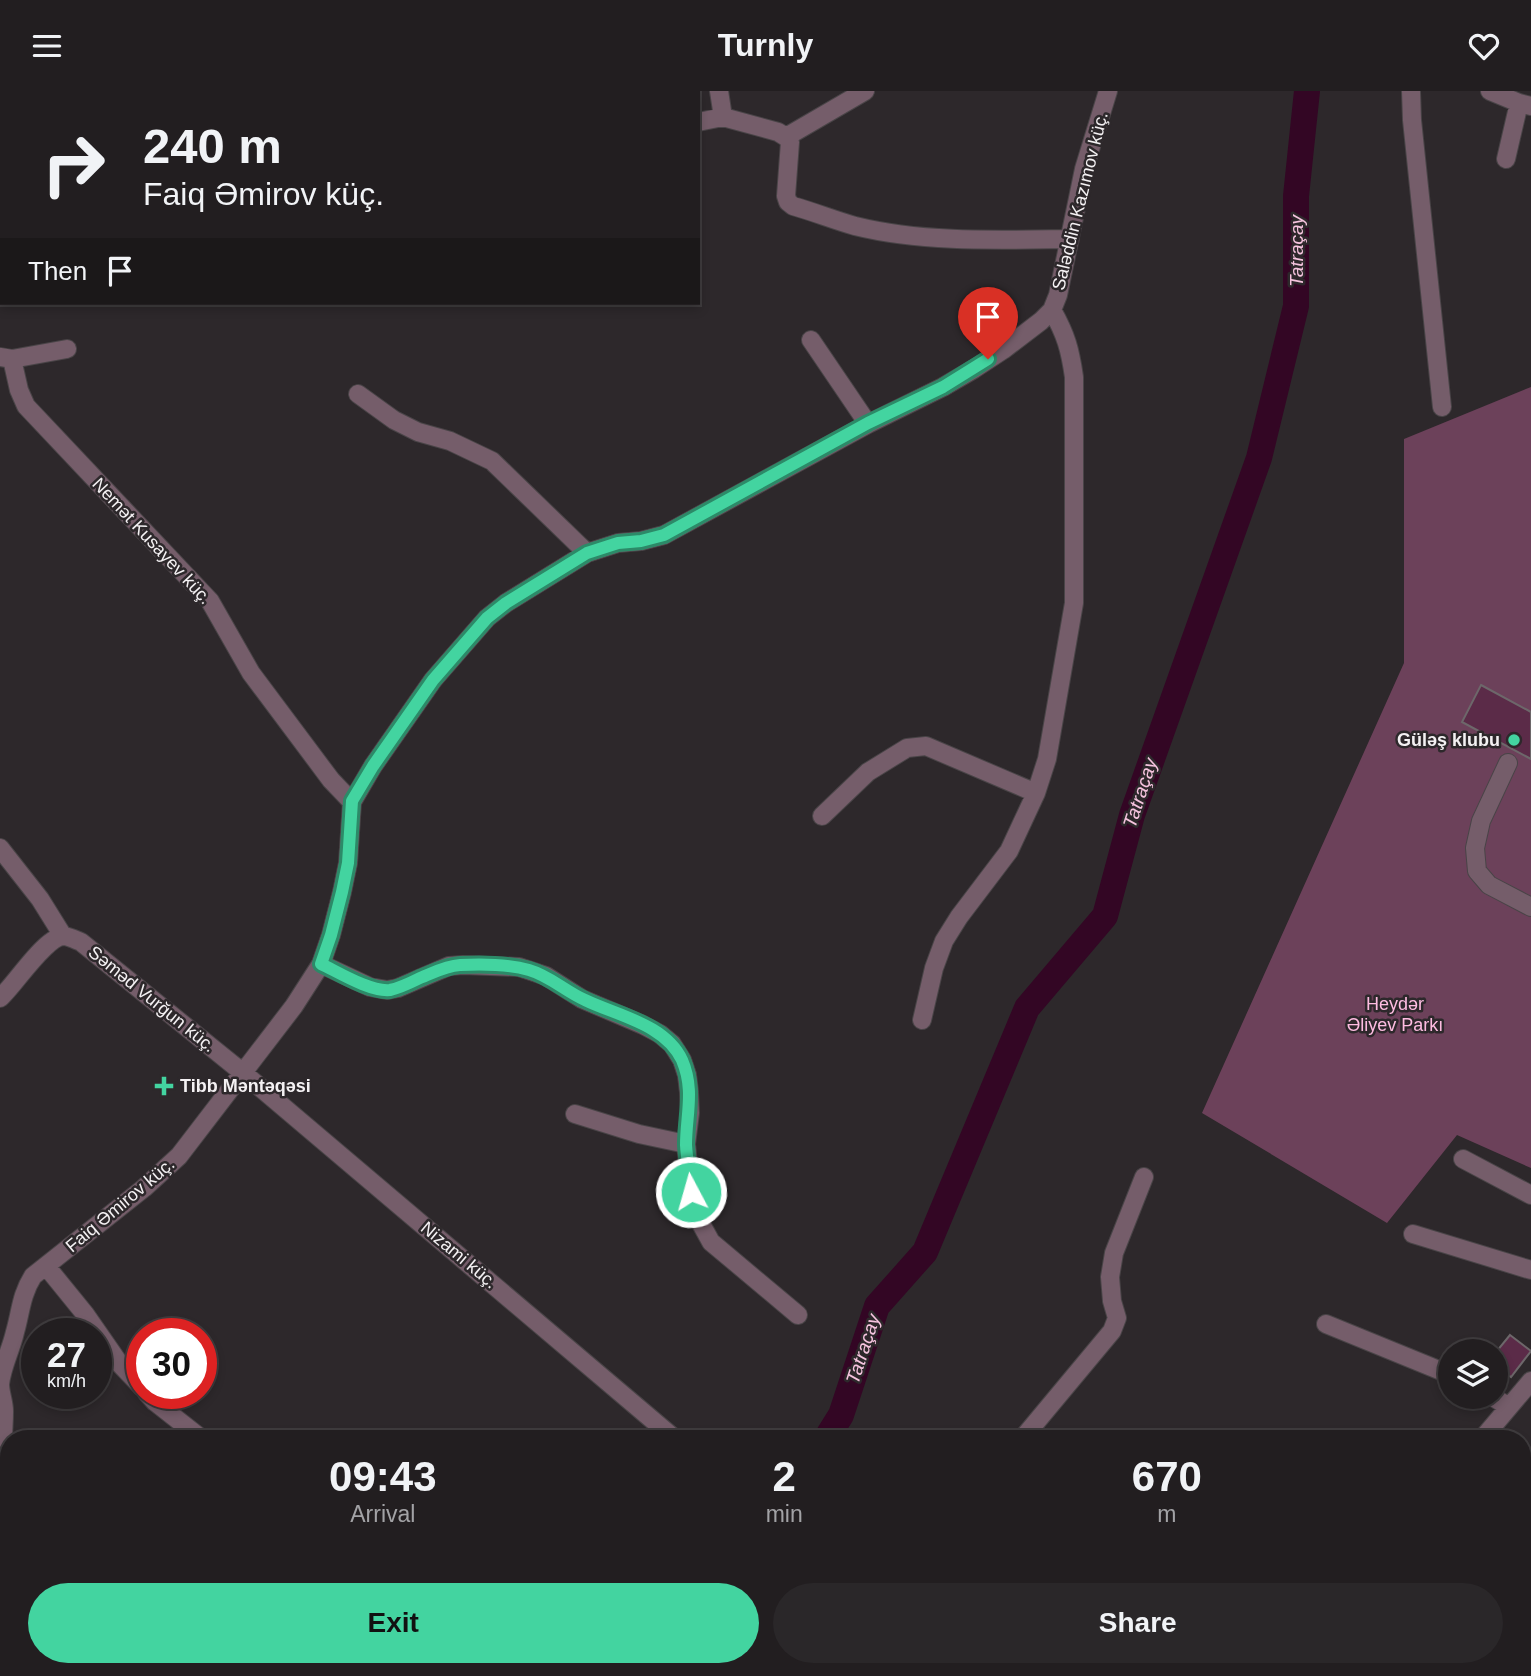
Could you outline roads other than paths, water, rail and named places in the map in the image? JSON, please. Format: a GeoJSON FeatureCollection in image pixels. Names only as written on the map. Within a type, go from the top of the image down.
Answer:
{"type":"FeatureCollection","features":[{"type":"Feature","properties":{"kind":"street"},"geometry":{"type":"LineString","coordinates":[[719,91],[723,117]]}},
{"type":"Feature","properties":{"kind":"street"},"geometry":{"type":"LineString","coordinates":[[786,137],[865,91]]}},
{"type":"Feature","properties":{"kind":"street","name":"Saləddin Kazımov küç."},"geometry":{"type":"LineString","coordinates":[[1052,310],[1058,295],[1084,169],[1108,91]]}},
{"type":"Feature","properties":{"kind":"street"},"geometry":{"type":"LineString","coordinates":[[1411,91],[1442,407]]}},
{"type":"Feature","properties":{"kind":"street"},"geometry":{"type":"LineString","coordinates":[[1490,91],[1525,105],[1506,159]]}},
{"type":"Feature","properties":{"kind":"street"},"geometry":{"type":"LineString","coordinates":[[700,122],[723,117],[778,132],[786,137],[790,142],[786,196],[788,202],[855,226],[894,233],[979,240],[1070,239]]}},
{"type":"Feature","properties":{"kind":"street"},"geometry":{"type":"LineString","coordinates":[[922,1020],[934,968],[944,941],[1009,851],[1036,793],[1047,759],[1074,603],[1074,377],[1065,334],[1052,310]]}},
{"type":"Feature","properties":{"kind":"street","name":"Faiq Əmirov küç."},"geometry":{"type":"LineString","coordinates":[[2,1430],[4,1411],[0,1386],[3,1366],[15,1334],[25,1288],[33,1276],[144,1188],[179,1156],[294,1006],[321,964],[331,935],[348,863],[352,801],[433,680],[487,618],[506,603],[587,553],[618,543],[664,535],[868,423],[943,387],[1003,350],[1052,310]]}},
{"type":"Feature","properties":{"kind":"street"},"geometry":{"type":"LineString","coordinates":[[811,340],[868,423]]}},
{"type":"Feature","properties":{"kind":"street"},"geometry":{"type":"LineString","coordinates":[[6,358],[67,349]]}},
{"type":"Feature","properties":{"kind":"street","name":"Nemət Kusayev küç."},"geometry":{"type":"LineString","coordinates":[[6,358],[26,406],[210,601],[251,673],[331,780],[352,801]]}},
{"type":"Feature","properties":{"kind":"street"},"geometry":{"type":"LineString","coordinates":[[358,394],[394,420],[418,432],[450,442],[492,461],[587,553]]}},
{"type":"Feature","properties":{"kind":"street"},"geometry":{"type":"LineString","coordinates":[[822,815],[868,772],[907,748],[926,746],[1036,793]]}},
{"type":"Feature","properties":{"kind":"street"},"geometry":{"type":"LineString","coordinates":[[1508,763],[1481,821],[1475,848],[1477,870],[1489,885],[1531,907]]}},
{"type":"Feature","properties":{"kind":"street"},"geometry":{"type":"LineString","coordinates":[[0,848],[40,899],[63,936],[50,941],[0,998]]}},
{"type":"Feature","properties":{"kind":"street","name":"Səməd Vurğun küç."},"geometry":{"type":"LineString","coordinates":[[63,936],[81,942],[242,1072]]}},
{"type":"Feature","properties":{"kind":"street"},"geometry":{"type":"LineString","coordinates":[[321,964],[370,987],[387,990],[398,988],[449,966],[519,967],[546,976],[582,999],[660,1034],[672,1044],[682,1060],[690,1092],[686,1144],[691,1192],[700,1222],[712,1242],[798,1315]]}},
{"type":"Feature","properties":{"kind":"street","name":"Nizami küç."},"geometry":{"type":"LineString","coordinates":[[242,1072],[665,1430]]}},
{"type":"Feature","properties":{"kind":"street"},"geometry":{"type":"LineString","coordinates":[[575,1114],[639,1134],[686,1144]]}},
{"type":"Feature","properties":{"kind":"street"},"geometry":{"type":"LineString","coordinates":[[1463,1159],[1531,1195]]}},
{"type":"Feature","properties":{"kind":"street"},"geometry":{"type":"LineString","coordinates":[[1030,1430],[1112,1331],[1117,1318],[1110,1277],[1114,1253],[1144,1177]]}},
{"type":"Feature","properties":{"kind":"street"},"geometry":{"type":"LineString","coordinates":[[1413,1234],[1531,1270]]}},
{"type":"Feature","properties":{"kind":"street"},"geometry":{"type":"LineString","coordinates":[[46,1266],[126,1370]]}},
{"type":"Feature","properties":{"kind":"street"},"geometry":{"type":"LineString","coordinates":[[1326,1324],[1438,1370]]}},
{"type":"Feature","properties":{"kind":"street"},"geometry":{"type":"LineString","coordinates":[[1490,1430],[1531,1381]]}},
{"type":"Feature","properties":{"kind":"street"},"geometry":{"type":"LineString","coordinates":[[164,1409],[191,1430]]}},
{"type":"Feature","properties":{"kind":"waterway","name":"Tatraçay"},"geometry":{"type":"LineString","coordinates":[[832,1430],[841,1415],[877,1306],[925,1252],[1027,1008],[1105,916],[1132,815],[1259,458],[1296,306],[1296,196],[1307,91]]}},
{"type":"Feature","properties":{"kind":"place","name":"Güləş klubu"},"geometry":{"type":"Point","coordinates":[1514,740]}},
{"type":"Feature","properties":{"kind":"place","name":"Tibb Məntəqəsi"},"geometry":{"type":"Point","coordinates":[164,1086]}},
{"type":"Feature","properties":{"kind":"park label","name":"Heydər Əliyev Parkı"},"geometry":{"type":"Point","coordinates":[1395,1014]}}]}
